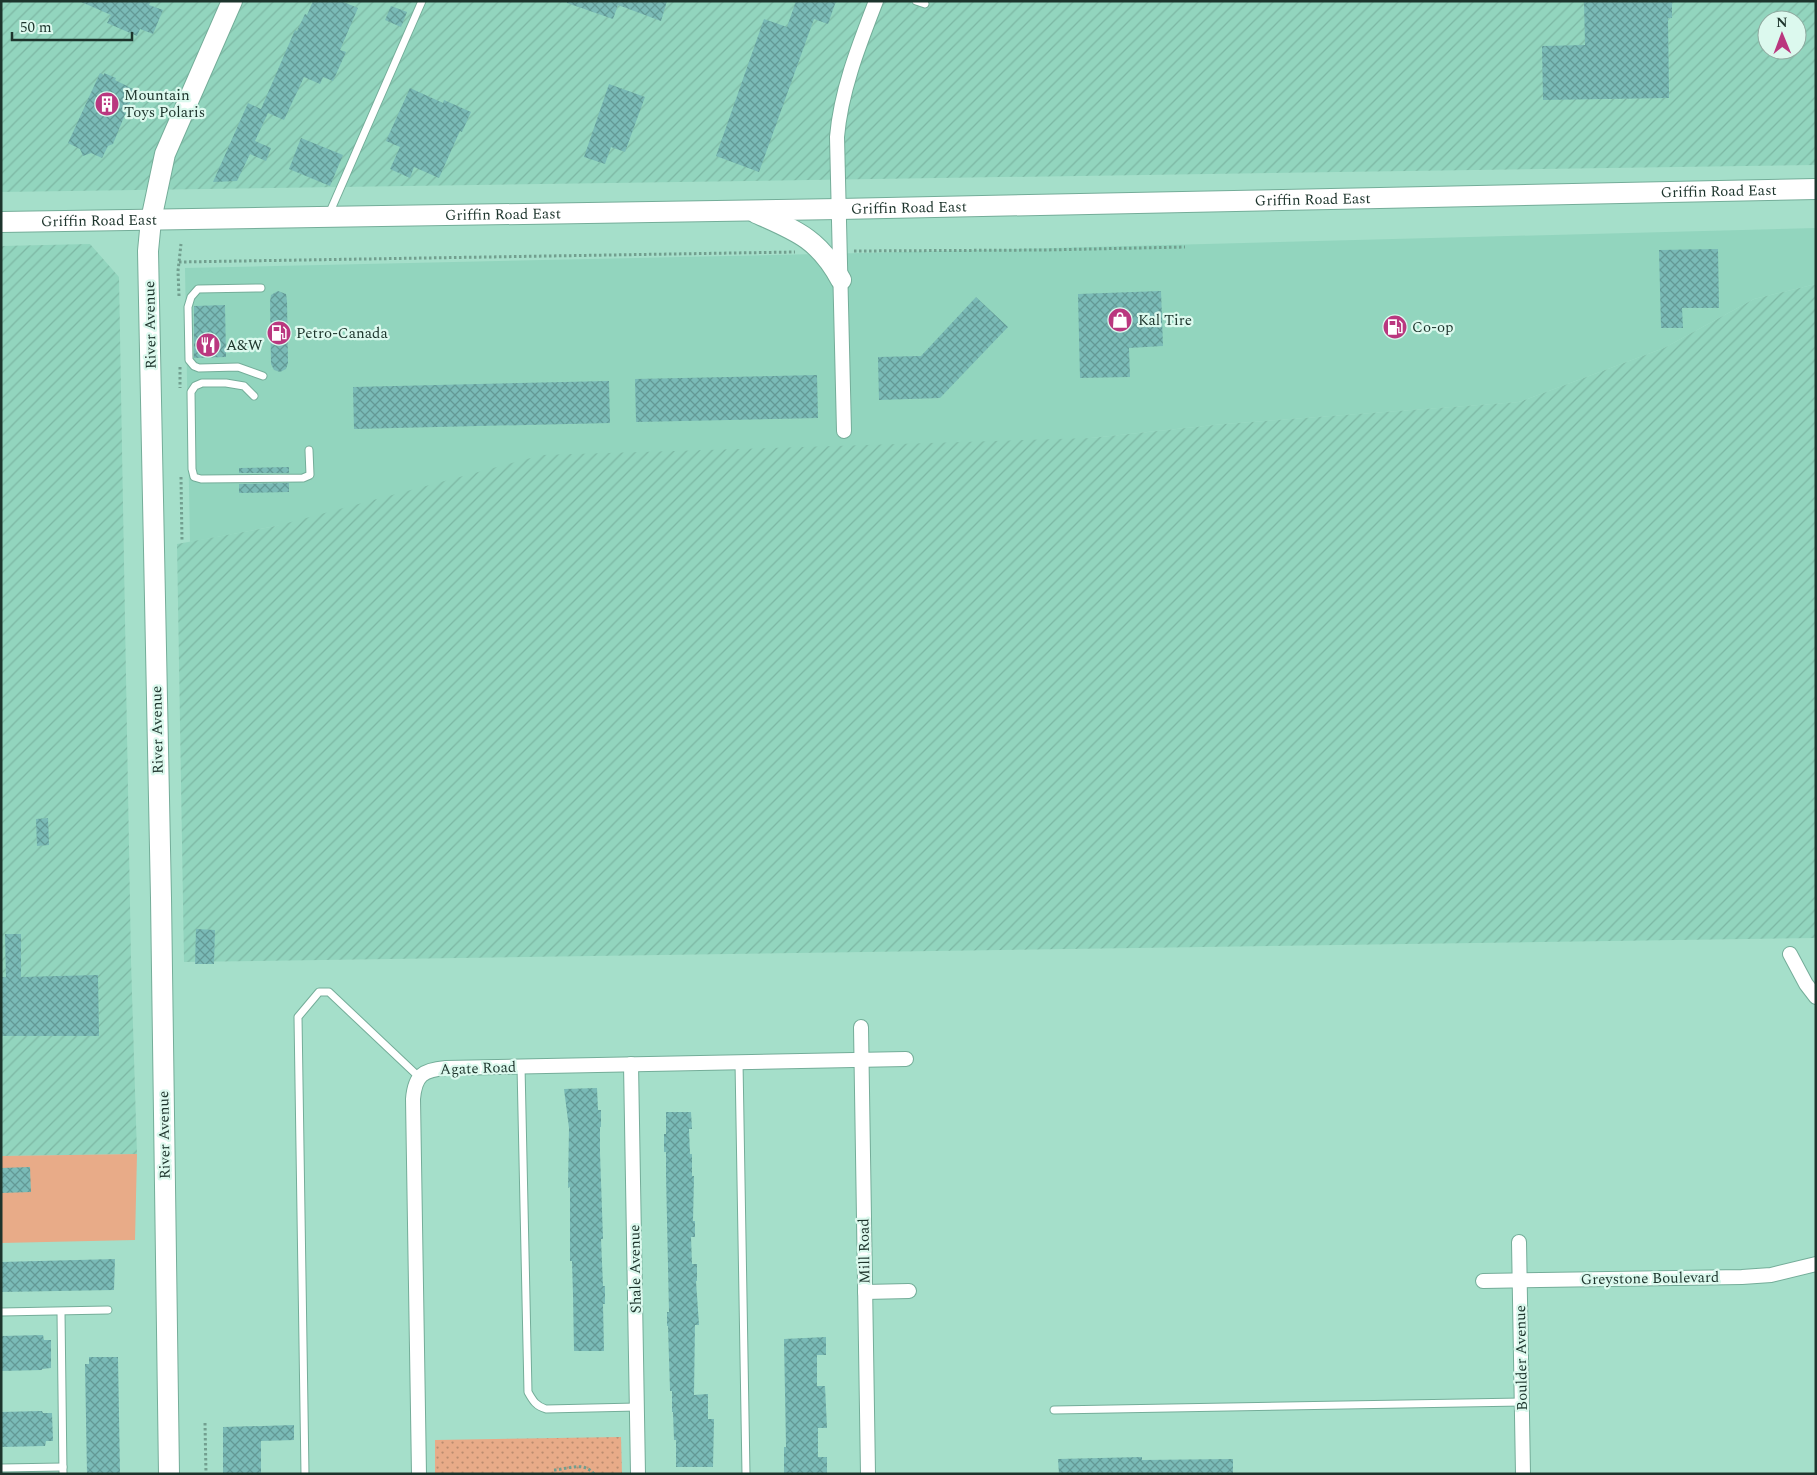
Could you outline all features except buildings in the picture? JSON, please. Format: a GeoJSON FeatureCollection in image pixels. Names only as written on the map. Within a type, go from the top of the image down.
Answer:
{"type":"FeatureCollection","features":[{"type":"Feature","properties":{"kind":"main road","name":"River Avenue"},"geometry":{"type":"LineString","coordinates":[[168,1474],[161,898],[149,271],[151,220],[161,170],[171,138],[232,1]]}},
{"type":"Feature","properties":{"kind":"main road","name":"Griffin Road East"},"geometry":{"type":"LineString","coordinates":[[1,222],[839,209],[1816,189]]}},
{"type":"Feature","properties":{"kind":"main road"},"geometry":{"type":"LineString","coordinates":[[748,210],[788,226],[818,246],[841,280]]}},
{"type":"Feature","properties":{"kind":"street"},"geometry":{"type":"LineString","coordinates":[[844,432],[837,137],[839,119],[854,58],[876,1]]}},
{"type":"Feature","properties":{"kind":"street"},"geometry":{"type":"LineString","coordinates":[[1790,954],[1806,984],[1816,997]]}},
{"type":"Feature","properties":{"kind":"street","name":"Mill Road"},"geometry":{"type":"LineString","coordinates":[[861,1028],[868,1474]]}},
{"type":"Feature","properties":{"kind":"street","name":"Agate Road"},"geometry":{"type":"LineString","coordinates":[[419,1474],[413,1099],[414,1089],[419,1077],[428,1071],[446,1068],[906,1059]]}},
{"type":"Feature","properties":{"kind":"street","name":"Shale Avenue"},"geometry":{"type":"LineString","coordinates":[[632,1064],[638,1474]]}},
{"type":"Feature","properties":{"kind":"street","name":"Boulder Avenue"},"geometry":{"type":"LineString","coordinates":[[1519,1242],[1523,1474]]}},
{"type":"Feature","properties":{"kind":"street","name":"Greystone Boulevard"},"geometry":{"type":"LineString","coordinates":[[1483,1281],[1742,1277],[1771,1275],[1816,1264]]}},
{"type":"Feature","properties":{"kind":"street"},"geometry":{"type":"LineString","coordinates":[[865,1292],[909,1291]]}},
{"type":"Feature","properties":{"kind":"lane"},"geometry":{"type":"LineString","coordinates":[[327,217],[422,1]]}},
{"type":"Feature","properties":{"kind":"lane"},"geometry":{"type":"LineString","coordinates":[[916,1],[926,4]]}},
{"type":"Feature","properties":{"kind":"lane"},"geometry":{"type":"LineString","coordinates":[[261,288],[198,290],[191,297],[188,307],[189,360],[194,366],[238,367],[263,376]]}},
{"type":"Feature","properties":{"kind":"lane"},"geometry":{"type":"LineString","coordinates":[[254,396],[244,386],[226,382],[202,383],[195,386],[191,392],[192,470],[194,477],[201,479],[303,478],[310,475],[309,450]]}},
{"type":"Feature","properties":{"kind":"lane"},"geometry":{"type":"LineString","coordinates":[[304,1474],[298,1017],[319,992],[329,992],[419,1077]]}},
{"type":"Feature","properties":{"kind":"lane"},"geometry":{"type":"LineString","coordinates":[[739,1062],[746,1474]]}},
{"type":"Feature","properties":{"kind":"lane"},"geometry":{"type":"LineString","coordinates":[[521,1066],[528,1392],[533,1402],[546,1409],[637,1407]]}},
{"type":"Feature","properties":{"kind":"lane"},"geometry":{"type":"LineString","coordinates":[[1,1312],[108,1310]]}},
{"type":"Feature","properties":{"kind":"lane"},"geometry":{"type":"LineString","coordinates":[[1,1468],[63,1470],[61,1312]]}},
{"type":"Feature","properties":{"kind":"lane"},"geometry":{"type":"LineString","coordinates":[[1054,1410],[1522,1402]]}},
{"type":"Feature","properties":{"kind":"path"},"geometry":{"type":"LineString","coordinates":[[179,301],[181,244]]}},
{"type":"Feature","properties":{"kind":"path"},"geometry":{"type":"LineString","coordinates":[[854,251],[1185,247]]}},
{"type":"Feature","properties":{"kind":"path"},"geometry":{"type":"LineString","coordinates":[[179,262],[795,252]]}},
{"type":"Feature","properties":{"kind":"path"},"geometry":{"type":"LineString","coordinates":[[180,361],[180,391]]}},
{"type":"Feature","properties":{"kind":"path"},"geometry":{"type":"LineString","coordinates":[[181,471],[182,541]]}},
{"type":"Feature","properties":{"kind":"path"},"geometry":{"type":"LineString","coordinates":[[205,1423],[206,1474]]}},
{"type":"Feature","properties":{"kind":"path"},"geometry":{"type":"LineString","coordinates":[[554,1470],[581,1466],[590,1469],[594,1474]]}},
{"type":"Feature","properties":{"kind":"shaded area"},"geometry":{"type":"Polygon","coordinates":[[[1,1],[1816,1],[1816,165],[1,192],[1,1]]]}},
{"type":"Feature","properties":{"kind":"shaded area"},"geometry":{"type":"Polygon","coordinates":[[[1816,228],[1816,284],[1754,299],[1664,348],[1519,402],[1224,424],[1091,438],[276,526],[190,542],[185,268],[862,253],[1816,228]]]}},
{"type":"Feature","properties":{"kind":"shaded area"},"geometry":{"type":"Polygon","coordinates":[[[90,244],[119,277],[131,961],[137,1154],[1,1156],[1,246],[90,244]]]}},
{"type":"Feature","properties":{"kind":"shaded area"},"geometry":{"type":"Polygon","coordinates":[[[1816,284],[1816,938],[184,962],[177,544],[276,526],[542,455],[1091,438],[1224,424],[1519,402],[1664,348],[1754,299],[1816,284]]]}},
{"type":"Feature","properties":{"kind":"shaded area"},"geometry":{"type":"Polygon","coordinates":[[[137,1154],[135,1240],[1,1243],[1,1156],[137,1154]]]}},
{"type":"Feature","properties":{"kind":"shaded area"},"geometry":{"type":"Polygon","coordinates":[[[621,1437],[622,1474],[435,1474],[435,1440],[621,1437]]]}},
{"type":"Feature","properties":{"kind":"place","name":"Mountain Toys Polaris"},"geometry":{"type":"Point","coordinates":[107,104]}},
{"type":"Feature","properties":{"kind":"place","name":"Kal Tire"},"geometry":{"type":"Point","coordinates":[1120,320]}},
{"type":"Feature","properties":{"kind":"place","name":"Co-op"},"geometry":{"type":"Point","coordinates":[1395,327]}},
{"type":"Feature","properties":{"kind":"place","name":"Petro-Canada"},"geometry":{"type":"Point","coordinates":[279,333]}},
{"type":"Feature","properties":{"kind":"place","name":"A&W"},"geometry":{"type":"Point","coordinates":[208,345]}}]}
